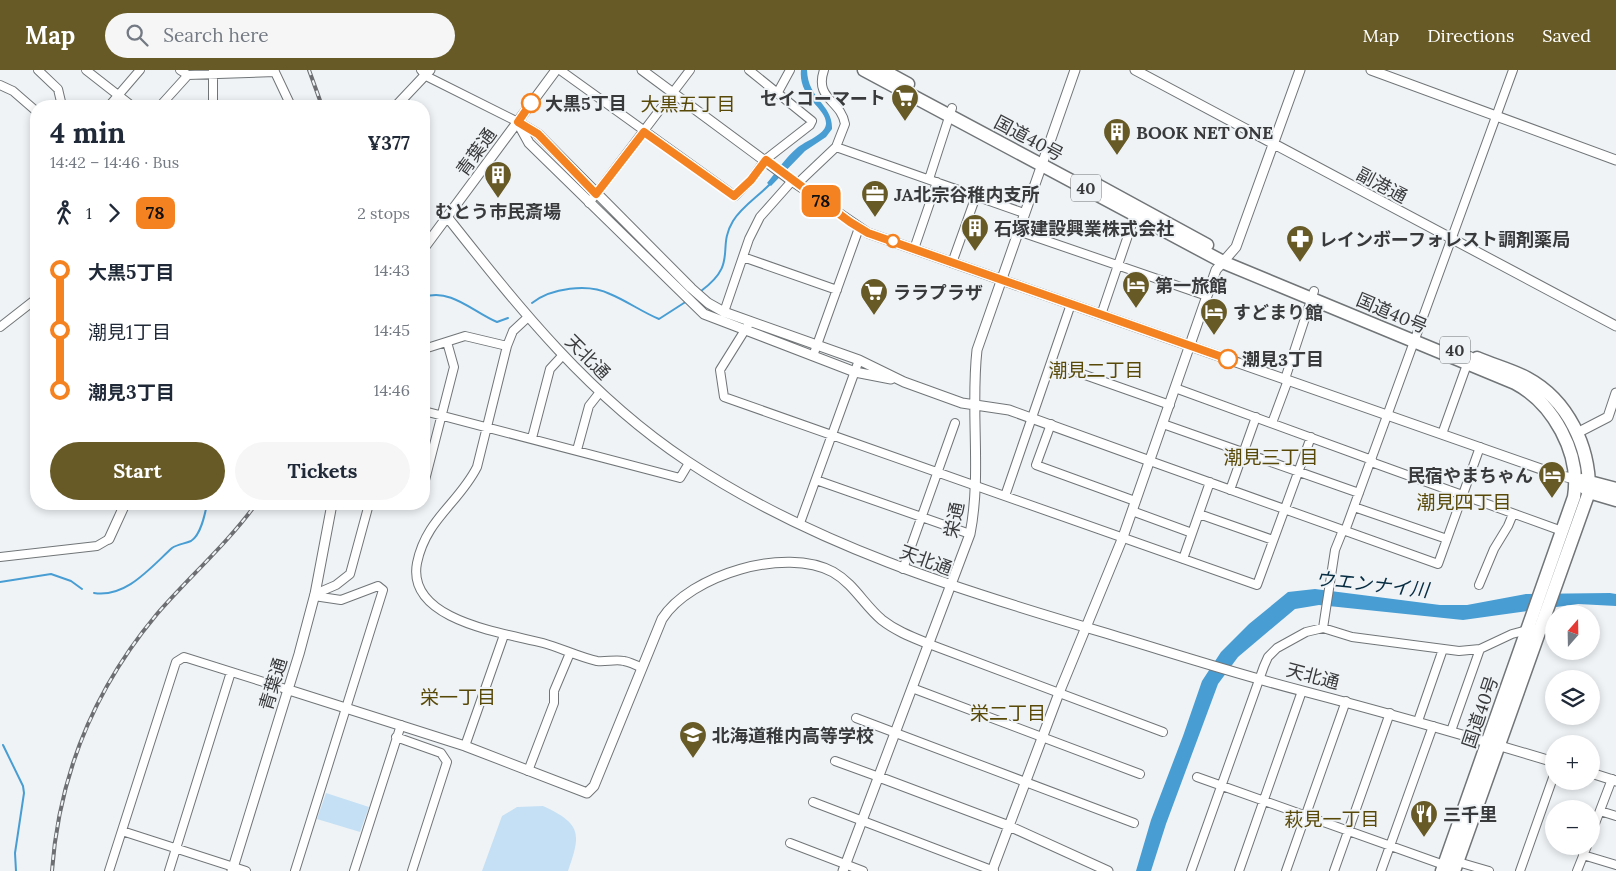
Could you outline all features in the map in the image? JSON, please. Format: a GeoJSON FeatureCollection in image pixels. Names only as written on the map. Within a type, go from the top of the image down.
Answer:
{"type":"FeatureCollection","features":[{"type":"Feature","properties":{"kind":"highway","name":"国道40号"},"geometry":{"type":"LineString","coordinates":[[864,70],[951,112],[1227,259],[1468,360],[1530,392],[1552,416],[1562,433],[1568,449],[1575,479],[1574,497],[1544,584],[1533,625],[1494,744],[1450,867]]}},
{"type":"Feature","properties":{"kind":"highway","name":"国道40号"},"geometry":{"type":"LineString","coordinates":[[882,70],[951,112]]}},
{"type":"Feature","properties":{"kind":"highway","name":"国道40号"},"geometry":{"type":"LineString","coordinates":[[1468,360],[1527,378],[1540,386],[1561,406],[1577,433],[1589,486],[1557,583],[1533,625]]}},
{"type":"Feature","properties":{"kind":"highway"},"geometry":{"type":"LineString","coordinates":[[1575,479],[1616,500]]}},
{"type":"Feature","properties":{"kind":"highway"},"geometry":{"type":"LineString","coordinates":[[1589,486],[1616,488]]}},
{"type":"Feature","properties":{"kind":"street"},"geometry":{"type":"LineString","coordinates":[[38,70],[58,89],[61,100]]}},
{"type":"Feature","properties":{"kind":"street"},"geometry":{"type":"LineString","coordinates":[[86,70],[125,100]]}},
{"type":"Feature","properties":{"kind":"street"},"geometry":{"type":"LineString","coordinates":[[114,100],[140,70]]}},
{"type":"Feature","properties":{"kind":"street"},"geometry":{"type":"LineString","coordinates":[[180,70],[188,75],[213,72],[274,71],[288,100]]}},
{"type":"Feature","properties":{"kind":"street","name":"青葉通"},"geometry":{"type":"LineString","coordinates":[[430,240],[556,70]]}},
{"type":"Feature","properties":{"kind":"street"},"geometry":{"type":"LineString","coordinates":[[560,70],[734,196],[768,162],[810,125],[812,120],[749,70]]}},
{"type":"Feature","properties":{"kind":"street"},"geometry":{"type":"LineString","coordinates":[[642,70],[858,228],[952,263],[1558,475],[1575,479]]}},
{"type":"Feature","properties":{"kind":"street"},"geometry":{"type":"LineString","coordinates":[[589,203],[690,70]]}},
{"type":"Feature","properties":{"kind":"street"},"geometry":{"type":"LineString","coordinates":[[778,92],[790,70]]}},
{"type":"Feature","properties":{"kind":"street"},"geometry":{"type":"LineString","coordinates":[[724,312],[743,257],[760,217],[793,181],[836,147],[844,119],[822,89],[820,81],[824,70]]}},
{"type":"Feature","properties":{"kind":"street","name":"栄通"},"geometry":{"type":"LineString","coordinates":[[844,868],[970,534],[976,486],[973,405],[977,350],[1074,70]]}},
{"type":"Feature","properties":{"kind":"street","name":"副港通"},"geometry":{"type":"LineString","coordinates":[[1135,70],[1450,240],[1616,326]]}},
{"type":"Feature","properties":{"kind":"street"},"geometry":{"type":"LineString","coordinates":[[813,802],[993,871],[1060,693],[1123,537],[1216,270],[1236,247],[1300,70]]}},
{"type":"Feature","properties":{"kind":"street"},"geometry":{"type":"LineString","coordinates":[[1371,70],[1616,160]]}},
{"type":"Feature","properties":{"kind":"street"},"geometry":{"type":"LineString","coordinates":[[1323,628],[1336,550],[1360,493],[1513,70]]}},
{"type":"Feature","properties":{"kind":"street"},"geometry":{"type":"LineString","coordinates":[[213,72],[213,100]]}},
{"type":"Feature","properties":{"kind":"street"},"geometry":{"type":"LineString","coordinates":[[401,100],[426,72],[518,122],[538,134],[703,299],[724,312],[859,360],[904,382]]}},
{"type":"Feature","properties":{"kind":"street"},"geometry":{"type":"LineString","coordinates":[[165,100],[188,75]]}},
{"type":"Feature","properties":{"kind":"street"},"geometry":{"type":"LineString","coordinates":[[0,85],[13,91],[30,106]]}},
{"type":"Feature","properties":{"kind":"street"},"geometry":{"type":"LineString","coordinates":[[914,249],[951,112]]}},
{"type":"Feature","properties":{"kind":"street"},"geometry":{"type":"LineString","coordinates":[[518,122],[529,143],[696,308],[713,319],[855,372],[904,382],[973,405],[1008,410],[1438,564],[1480,447]]}},
{"type":"Feature","properties":{"kind":"street"},"geometry":{"type":"LineString","coordinates":[[836,147],[1024,213]]}},
{"type":"Feature","properties":{"kind":"street"},"geometry":{"type":"LineString","coordinates":[[952,263],[976,196]]}},
{"type":"Feature","properties":{"kind":"street"},"geometry":{"type":"LineString","coordinates":[[1101,315],[1136,211]]}},
{"type":"Feature","properties":{"kind":"street","name":"天北通"},"geometry":{"type":"LineString","coordinates":[[448,218],[528,318],[562,356],[600,392],[689,462],[732,488],[800,523],[903,569],[951,586],[1302,691],[1390,713],[1545,759]]}},
{"type":"Feature","properties":{"kind":"street"},"geometry":{"type":"LineString","coordinates":[[813,356],[858,228]]}},
{"type":"Feature","properties":{"kind":"street"},"geometry":{"type":"LineString","coordinates":[[1018,231],[1207,296]]}},
{"type":"Feature","properties":{"kind":"street"},"geometry":{"type":"LineString","coordinates":[[743,257],[837,290]]}},
{"type":"Feature","properties":{"kind":"street"},"geometry":{"type":"LineString","coordinates":[[1272,423],[1313,295]]}},
{"type":"Feature","properties":{"kind":"street"},"geometry":{"type":"LineString","coordinates":[[0,327],[30,304]]}},
{"type":"Feature","properties":{"kind":"street"},"geometry":{"type":"LineString","coordinates":[[1005,496],[1071,304]]}},
{"type":"Feature","properties":{"kind":"street"},"geometry":{"type":"LineString","coordinates":[[528,318],[513,331],[507,346],[477,467],[472,477],[434,521],[417,564],[417,577],[428,600],[441,613],[504,635],[544,644],[599,661],[622,660],[642,668]]}},
{"type":"Feature","properties":{"kind":"street"},"geometry":{"type":"LineString","coordinates":[[750,322],[720,370],[724,397],[1257,585],[1311,438]]}},
{"type":"Feature","properties":{"kind":"street"},"geometry":{"type":"LineString","coordinates":[[430,347],[466,336],[507,346]]}},
{"type":"Feature","properties":{"kind":"street"},"geometry":{"type":"LineString","coordinates":[[430,460],[454,367],[447,342]]}},
{"type":"Feature","properties":{"kind":"street"},"geometry":{"type":"LineString","coordinates":[[532,438],[550,370],[562,356]]}},
{"type":"Feature","properties":{"kind":"street"},"geometry":{"type":"LineString","coordinates":[[800,523],[859,360]]}},
{"type":"Feature","properties":{"kind":"street"},"geometry":{"type":"LineString","coordinates":[[1442,434],[1468,360]]}},
{"type":"Feature","properties":{"kind":"street"},"geometry":{"type":"LineString","coordinates":[[1051,363],[1170,405]]}},
{"type":"Feature","properties":{"kind":"street"},"geometry":{"type":"LineString","coordinates":[[1175,388],[1562,531]]}},
{"type":"Feature","properties":{"kind":"street"},"geometry":{"type":"LineString","coordinates":[[578,450],[589,406],[600,392]]}},
{"type":"Feature","properties":{"kind":"street"},"geometry":{"type":"LineString","coordinates":[[1562,433],[1577,433],[1612,419],[1616,393]]}},
{"type":"Feature","properties":{"kind":"street"},"geometry":{"type":"LineString","coordinates":[[430,412],[680,478],[689,462]]}},
{"type":"Feature","properties":{"kind":"street"},"geometry":{"type":"LineString","coordinates":[[1230,490],[1256,417]]}},
{"type":"Feature","properties":{"kind":"street"},"geometry":{"type":"LineString","coordinates":[[903,569],[955,422]]}},
{"type":"Feature","properties":{"kind":"street"},"geometry":{"type":"LineString","coordinates":[[1050,424],[1036,465],[1136,501]]}},
{"type":"Feature","properties":{"kind":"street"},"geometry":{"type":"LineString","coordinates":[[1163,424],[1360,493]]}},
{"type":"Feature","properties":{"kind":"street"},"geometry":{"type":"LineString","coordinates":[[1568,449],[1577,433]]}},
{"type":"Feature","properties":{"kind":"street"},"geometry":{"type":"LineString","coordinates":[[816,480],[970,534]]}},
{"type":"Feature","properties":{"kind":"street"},"geometry":{"type":"LineString","coordinates":[[1184,559],[1210,482]]}},
{"type":"Feature","properties":{"kind":"street"},"geometry":{"type":"LineString","coordinates":[[1354,507],[1447,539]]}},
{"type":"Feature","properties":{"kind":"street"},"geometry":{"type":"LineString","coordinates":[[0,557],[97,546],[109,539],[122,510]]}},
{"type":"Feature","properties":{"kind":"street","name":"青葉通"},"geometry":{"type":"LineString","coordinates":[[233,869],[289,690],[314,595],[331,510]]}},
{"type":"Feature","properties":{"kind":"street"},"geometry":{"type":"LineString","coordinates":[[314,595],[336,585],[350,574],[367,510]]}},
{"type":"Feature","properties":{"kind":"street"},"geometry":{"type":"LineString","coordinates":[[1132,511],[1192,533]]}},
{"type":"Feature","properties":{"kind":"street"},"geometry":{"type":"LineString","coordinates":[[1199,514],[1274,540]]}},
{"type":"Feature","properties":{"kind":"street"},"geometry":{"type":"LineString","coordinates":[[1479,586],[1494,549],[1513,514]]}},
{"type":"Feature","properties":{"kind":"street"},"geometry":{"type":"LineString","coordinates":[[109,871],[176,662],[184,658],[465,746],[584,793],[590,792],[662,619],[673,604],[722,575],[770,564],[798,563],[831,571],[844,580],[881,620],[906,635],[1163,732]]}},
{"type":"Feature","properties":{"kind":"street"},"geometry":{"type":"LineString","coordinates":[[295,871],[348,708],[383,590],[378,586],[341,600],[314,595]]}},
{"type":"Feature","properties":{"kind":"street"},"geometry":{"type":"LineString","coordinates":[[1192,871],[1259,678],[1268,657],[1277,648],[1306,632],[1323,628],[1352,637],[1443,649],[1480,649],[1533,625]]}},
{"type":"Feature","properties":{"kind":"street"},"geometry":{"type":"LineString","coordinates":[[465,746],[504,635]]}},
{"type":"Feature","properties":{"kind":"street"},"geometry":{"type":"LineString","coordinates":[[1418,721],[1443,649]]}},
{"type":"Feature","properties":{"kind":"street"},"geometry":{"type":"LineString","coordinates":[[1451,731],[1480,649]]}},
{"type":"Feature","properties":{"kind":"street"},"geometry":{"type":"LineString","coordinates":[[528,771],[554,703],[554,690],[570,653]]}},
{"type":"Feature","properties":{"kind":"street"},"geometry":{"type":"LineString","coordinates":[[169,871],[231,672]]}},
{"type":"Feature","properties":{"kind":"street"},"geometry":{"type":"LineString","coordinates":[[912,688],[1140,774]]}},
{"type":"Feature","properties":{"kind":"street"},"geometry":{"type":"LineString","coordinates":[[1239,871],[1302,691]]}},
{"type":"Feature","properties":{"kind":"street"},"geometry":{"type":"LineString","coordinates":[[1286,871],[1346,702]]}},
{"type":"Feature","properties":{"kind":"street"},"geometry":{"type":"LineString","coordinates":[[1334,871],[1390,713]]}},
{"type":"Feature","properties":{"kind":"street"},"geometry":{"type":"LineString","coordinates":[[856,718],[1134,823]]}},
{"type":"Feature","properties":{"kind":"street"},"geometry":{"type":"LineString","coordinates":[[354,871],[401,725]]}},
{"type":"Feature","properties":{"kind":"street"},"geometry":{"type":"LineString","coordinates":[[1381,871],[1433,726]]}},
{"type":"Feature","properties":{"kind":"street"},"geometry":{"type":"LineString","coordinates":[[396,737],[441,753],[446,762],[412,871]]}},
{"type":"Feature","properties":{"kind":"street"},"geometry":{"type":"LineString","coordinates":[[834,761],[1009,826],[1108,871]]}},
{"type":"Feature","properties":{"kind":"street"},"geometry":{"type":"LineString","coordinates":[[1600,776],[1614,780],[1600,811],[1616,816]]}},
{"type":"Feature","properties":{"kind":"street"},"geometry":{"type":"LineString","coordinates":[[1196,778],[1450,867],[1489,871]]}},
{"type":"Feature","properties":{"kind":"street"},"geometry":{"type":"LineString","coordinates":[[1520,871],[1549,790]]}},
{"type":"Feature","properties":{"kind":"street"},"geometry":{"type":"LineString","coordinates":[[122,831],[233,869],[246,871]]}},
{"type":"Feature","properties":{"kind":"street"},"geometry":{"type":"LineString","coordinates":[[790,843],[844,868],[862,871]]}},
{"type":"Feature","properties":{"kind":"street"},"geometry":{"type":"LineString","coordinates":[[1577,871],[1583,855],[1616,865]]}},
{"type":"Feature","properties":{"kind":"shaded area"},"geometry":{"type":"Polygon","coordinates":[[[326,793],[369,807],[360,832],[317,819],[326,793]]]}},
{"type":"Feature","properties":{"kind":"shaded area"},"geometry":{"type":"Polygon","coordinates":[[[543,806],[565,819],[575,831],[575,848],[568,871],[482,871],[502,816],[517,807],[543,806]]]}},
{"type":"Feature","properties":{"kind":"water"},"geometry":{"type":"Polygon","coordinates":[[[801,70],[807,70],[811,88],[829,113],[832,129],[826,137],[805,151],[771,186],[767,183],[789,156],[825,128],[825,118],[804,88],[801,80],[801,70]]]}},
{"type":"Feature","properties":{"kind":"water"},"geometry":{"type":"Polygon","coordinates":[[[1315,589],[1440,605],[1467,605],[1526,594],[1610,593],[1616,594],[1616,606],[1545,605],[1545,609],[1463,620],[1319,605],[1295,609],[1238,657],[1218,684],[1166,824],[1151,871],[1136,871],[1151,820],[1202,681],[1221,652],[1249,624],[1288,592],[1315,589]]]}},
{"type":"Feature","properties":{"kind":"waterway"},"geometry":{"type":"LineString","coordinates":[[701,291],[720,272],[725,256],[728,231],[733,221],[771,183]]}},
{"type":"Feature","properties":{"kind":"waterway"},"geometry":{"type":"LineString","coordinates":[[532,303],[559,291],[581,288],[591,289],[616,297],[659,319],[687,301]]}},
{"type":"Feature","properties":{"kind":"waterway"},"geometry":{"type":"LineString","coordinates":[[430,296],[453,298],[497,322],[508,318]]}},
{"type":"Feature","properties":{"kind":"waterway"},"geometry":{"type":"LineString","coordinates":[[94,593],[117,591],[127,586],[137,580],[172,548],[191,541],[200,529],[206,510]]}},
{"type":"Feature","properties":{"kind":"waterway"},"geometry":{"type":"LineString","coordinates":[[0,582],[51,574],[71,581],[82,589]]}},
{"type":"Feature","properties":{"kind":"waterway"},"geometry":{"type":"LineString","coordinates":[[3,745],[23,786],[24,793],[15,853],[16,871]]}},
{"type":"Feature","properties":{"kind":"railway"},"geometry":{"type":"LineString","coordinates":[[309,70],[320,100]]}},
{"type":"Feature","properties":{"kind":"railway"},"geometry":{"type":"LineString","coordinates":[[52,871],[56,835],[72,767],[98,703],[115,672],[157,614],[233,533],[252,510]]}},
{"type":"Feature","properties":{"kind":"bus line","name":"78"},"geometry":{"type":"LineString","coordinates":[[531,103],[518,122],[538,134],[596,194],[644,132],[734,196],[751,180],[766,160],[858,228],[868,233],[1228,359]]}},
{"type":"Feature","properties":{"kind":"place","name":"大黒5丁目"},"geometry":{"type":"Point","coordinates":[531,103]}},
{"type":"Feature","properties":{"kind":"place","name":"セイコーマート"},"geometry":{"type":"Point","coordinates":[905,122]}},
{"type":"Feature","properties":{"kind":"place","name":"BOOK NET ONE"},"geometry":{"type":"Point","coordinates":[1117,156]}},
{"type":"Feature","properties":{"kind":"place","name":"むとう市民斎場"},"geometry":{"type":"Point","coordinates":[498,199]}},
{"type":"Feature","properties":{"kind":"place","name":"JA北宗谷稚内支所"},"geometry":{"type":"Point","coordinates":[875,218]}},
{"type":"Feature","properties":{"kind":"place","name":"石塚建設興業株式会社"},"geometry":{"type":"Point","coordinates":[975,252]}},
{"type":"Feature","properties":{"kind":"place","name":"レインボーフォレスト調剤薬局"},"geometry":{"type":"Point","coordinates":[1300,263]}},
{"type":"Feature","properties":{"kind":"place","name":"第一旅館"},"geometry":{"type":"Point","coordinates":[1136,309]}},
{"type":"Feature","properties":{"kind":"place","name":"ララプラザ"},"geometry":{"type":"Point","coordinates":[874,316]}},
{"type":"Feature","properties":{"kind":"place","name":"すどまり館"},"geometry":{"type":"Point","coordinates":[1214,336]}},
{"type":"Feature","properties":{"kind":"place","name":"潮見3丁目"},"geometry":{"type":"Point","coordinates":[1228,359]}},
{"type":"Feature","properties":{"kind":"place","name":"民宿やまちゃん"},"geometry":{"type":"Point","coordinates":[1552,499]}},
{"type":"Feature","properties":{"kind":"place","name":"北海道稚内高等学校"},"geometry":{"type":"Point","coordinates":[693,759]}},
{"type":"Feature","properties":{"kind":"place","name":"三千里"},"geometry":{"type":"Point","coordinates":[1424,838]}},
{"type":"Feature","properties":{"kind":"district","name":"大黒五丁目"},"geometry":{"type":"Point","coordinates":[688,104]}},
{"type":"Feature","properties":{"kind":"district","name":"潮見二丁目"},"geometry":{"type":"Point","coordinates":[1096,370]}},
{"type":"Feature","properties":{"kind":"district","name":"潮見三丁目"},"geometry":{"type":"Point","coordinates":[1271,457]}},
{"type":"Feature","properties":{"kind":"district","name":"潮見四丁目"},"geometry":{"type":"Point","coordinates":[1464,502]}},
{"type":"Feature","properties":{"kind":"district","name":"栄一丁目"},"geometry":{"type":"Point","coordinates":[458,697]}},
{"type":"Feature","properties":{"kind":"district","name":"栄二丁目"},"geometry":{"type":"Point","coordinates":[1008,713]}},
{"type":"Feature","properties":{"kind":"district","name":"萩見一丁目"},"geometry":{"type":"Point","coordinates":[1332,819]}},
{"type":"Feature","properties":{"kind":"water label","name":"ウエンナイ川"},"geometry":{"type":"Point","coordinates":[1372,584]}}]}
